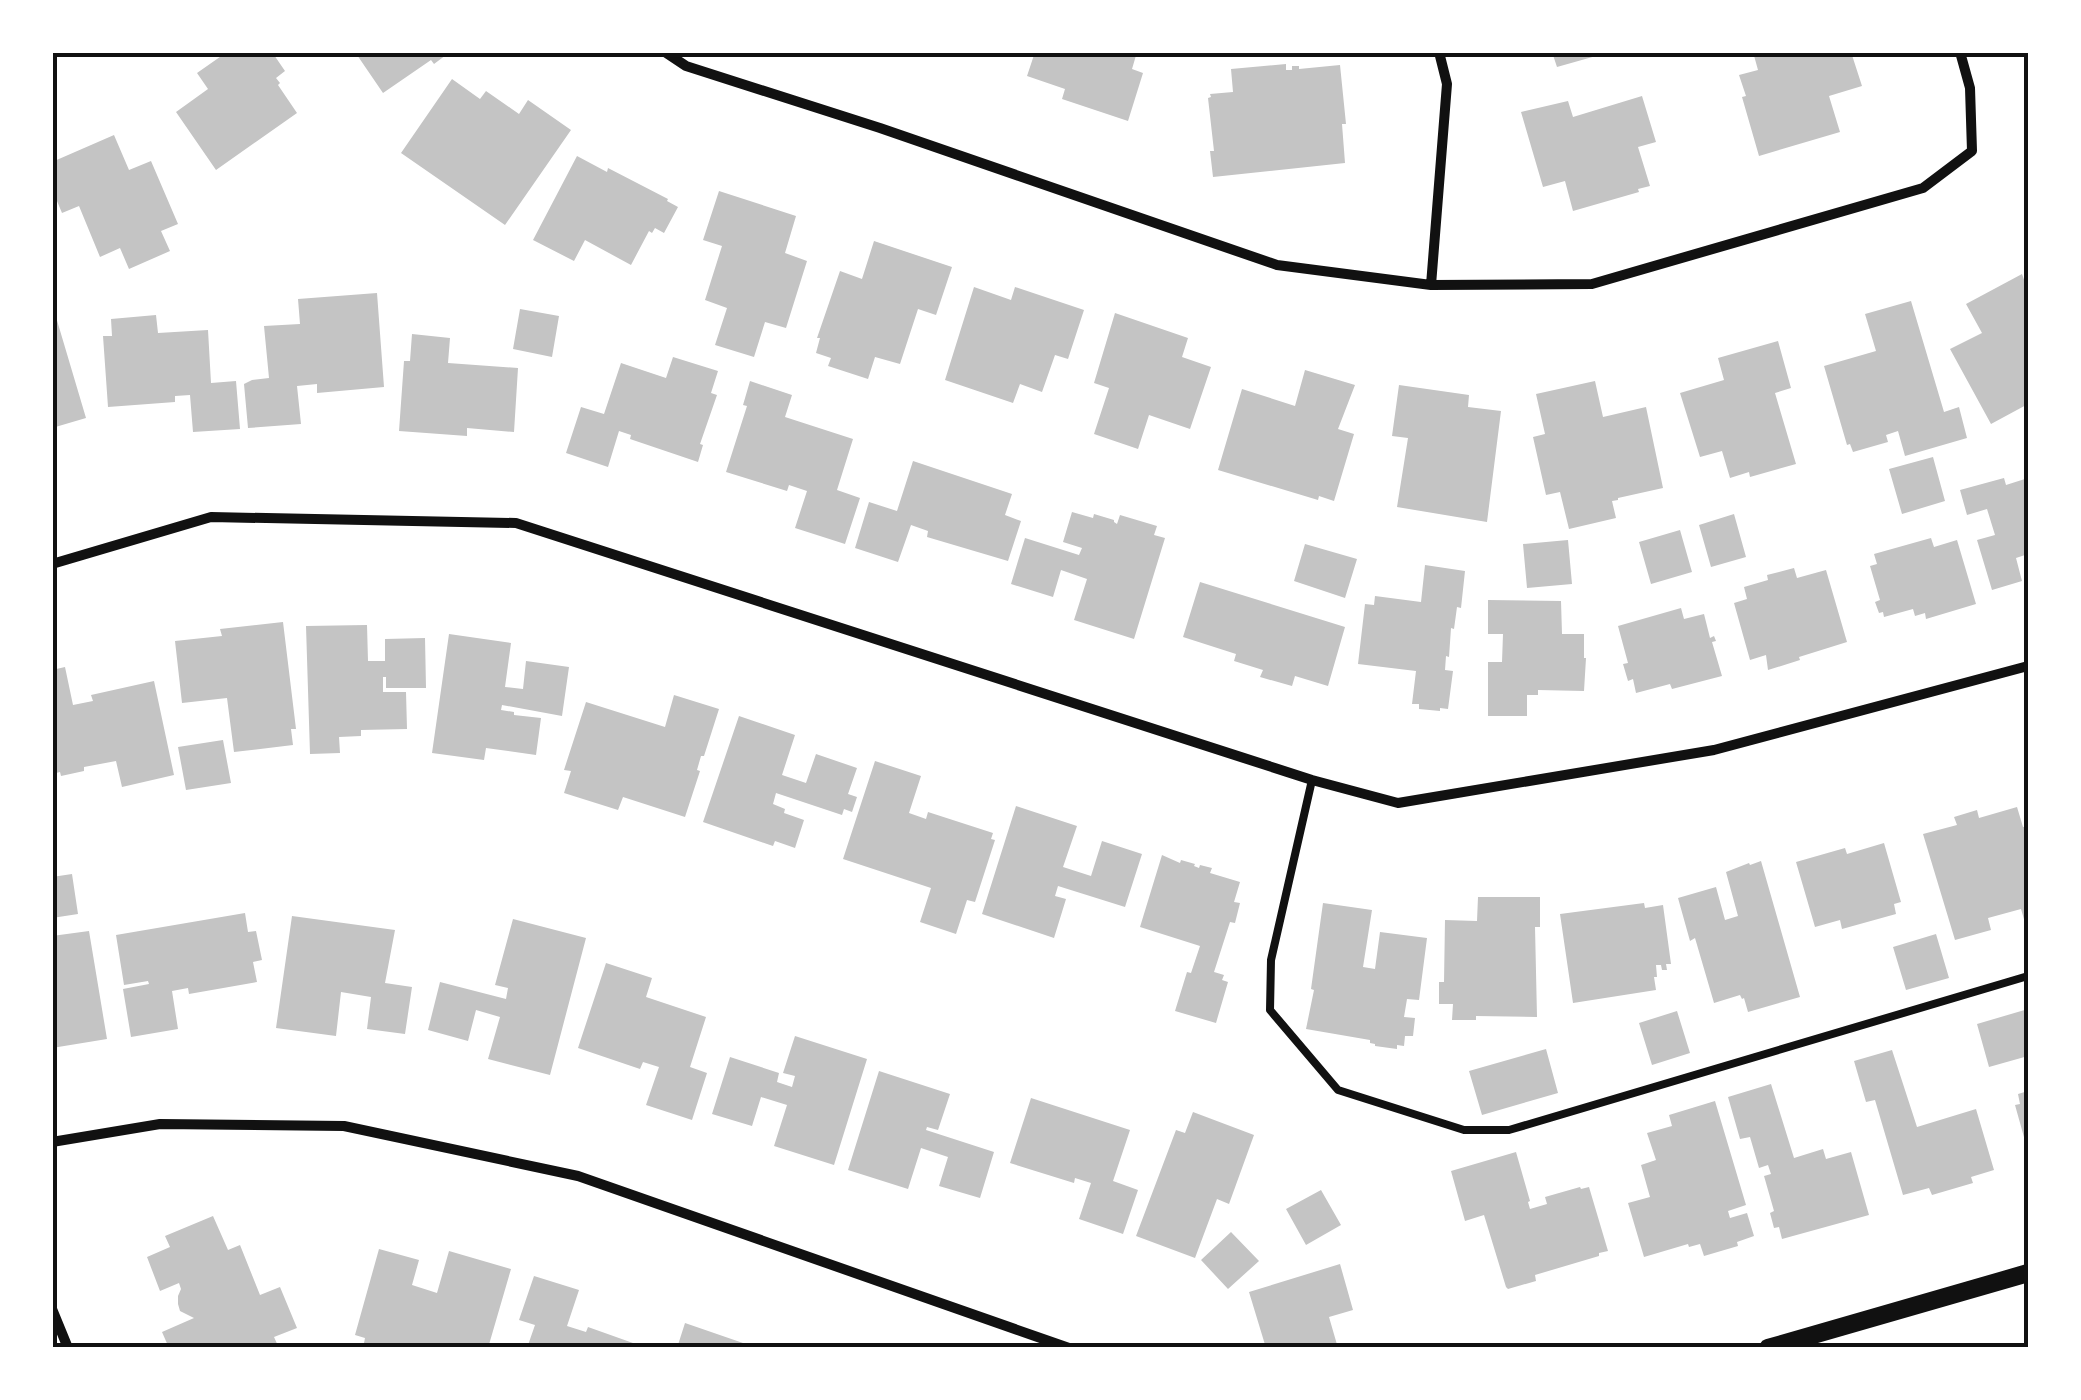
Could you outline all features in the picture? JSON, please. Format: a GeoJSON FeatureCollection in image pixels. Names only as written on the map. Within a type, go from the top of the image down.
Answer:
{"type":"FeatureCollection","features":[{"type":"Feature","properties":{"kind":"street"},"geometry":{"type":"LineString","coordinates":[[665,52],[686,66],[880,128],[1277,265],[1432,285],[1592,284],[1923,188],[1972,151],[1970,88],[1960,52]]}},
{"type":"Feature","properties":{"kind":"street"},"geometry":{"type":"LineString","coordinates":[[1432,285],[1448,84],[1439,52]]}},
{"type":"Feature","properties":{"kind":"street"},"geometry":{"type":"LineString","coordinates":[[52,564],[211,517],[516,523],[1312,780],[1398,803],[1714,750],[2028,666]]}},
{"type":"Feature","properties":{"kind":"street"},"geometry":{"type":"LineString","coordinates":[[52,1142],[160,1124],[344,1126],[578,1176],[1069,1348]]}},
{"type":"Feature","properties":{"kind":"street"},"geometry":{"type":"LineString","coordinates":[[1768,1348],[2028,1272]]}},
{"type":"Feature","properties":{"kind":"street"},"geometry":{"type":"LineString","coordinates":[[52,1309],[68,1348]]}},
{"type":"Feature","properties":{"kind":"lane"},"geometry":{"type":"LineString","coordinates":[[1312,780],[1270,960],[1270,1010],[1338,1090],[1464,1130],[1509,1130],[2028,976]]}},
{"type":"Feature","properties":{"kind":"building"},"geometry":{"type":"Polygon","coordinates":[[[227,52],[272,52],[285,71],[276,78],[278,85],[297,113],[216,170],[176,112],[208,89],[197,73],[227,52]]]}},
{"type":"Feature","properties":{"kind":"building"},"geometry":{"type":"Polygon","coordinates":[[[355,52],[450,52],[434,64],[431,60],[383,93],[355,52]]]}},
{"type":"Feature","properties":{"kind":"building"},"geometry":{"type":"Polygon","coordinates":[[[1035,52],[1137,52],[1132,69],[1143,73],[1128,121],[1062,99],[1065,89],[1027,76],[1035,52]]]}},
{"type":"Feature","properties":{"kind":"building"},"geometry":{"type":"Polygon","coordinates":[[[1552,52],[1603,52],[1603,54],[1557,67],[1552,52]]]}},
{"type":"Feature","properties":{"kind":"building"},"geometry":{"type":"Polygon","coordinates":[[[1753,52],[1851,52],[1862,86],[1829,96],[1840,132],[1759,156],[1739,75],[1758,70],[1753,52]]]}},
{"type":"Feature","properties":{"kind":"building"},"geometry":{"type":"Polygon","coordinates":[[[1286,64],[1286,70],[1292,70],[1292,66],[1299,69],[1340,65],[1345,163],[1213,177],[1210,94],[1233,92],[1231,69],[1286,64]]]}},
{"type":"Feature","properties":{"kind":"building"},"geometry":{"type":"Polygon","coordinates":[[[452,79],[480,99],[486,91],[519,114],[528,100],[571,130],[505,225],[401,153],[452,79]]]}},
{"type":"Feature","properties":{"kind":"building"},"geometry":{"type":"Polygon","coordinates":[[[1642,96],[1656,142],[1638,147],[1650,186],[1573,211],[1565,181],[1543,187],[1521,112],[1568,101],[1573,117],[1642,96]]]}},
{"type":"Feature","properties":{"kind":"building"},"geometry":{"type":"Polygon","coordinates":[[[114,135],[129,170],[151,161],[178,224],[161,231],[170,251],[129,269],[120,248],[100,257],[79,206],[62,213],[52,189],[52,162],[114,135]]]}},
{"type":"Feature","properties":{"kind":"building"},"geometry":{"type":"Polygon","coordinates":[[[577,156],[607,172],[608,168],[678,207],[664,233],[655,228],[652,233],[649,231],[631,265],[585,240],[574,261],[533,240],[577,156]]]}},
{"type":"Feature","properties":{"kind":"building"},"geometry":{"type":"Polygon","coordinates":[[[719,191],[796,216],[785,253],[807,261],[786,328],[765,322],[754,357],[715,345],[727,308],[705,300],[722,246],[703,240],[719,191]]]}},
{"type":"Feature","properties":{"kind":"building"},"geometry":{"type":"Polygon","coordinates":[[[874,241],[952,267],[936,315],[918,309],[900,364],[875,357],[868,379],[828,366],[831,358],[816,353],[817,338],[840,271],[862,279],[874,241]]]}},
{"type":"Feature","properties":{"kind":"building"},"geometry":{"type":"Polygon","coordinates":[[[2022,274],[2028,291],[2028,404],[1991,424],[1950,349],[1982,333],[1966,304],[2022,274]]]}},
{"type":"Feature","properties":{"kind":"building"},"geometry":{"type":"Polygon","coordinates":[[[974,287],[1011,300],[1015,287],[1084,310],[1068,359],[1055,355],[1042,392],[1020,384],[1013,403],[945,380],[974,287]]]}},
{"type":"Feature","properties":{"kind":"building"},"geometry":{"type":"Polygon","coordinates":[[[377,293],[384,387],[317,393],[317,384],[297,386],[301,424],[248,428],[244,384],[269,378],[264,326],[300,324],[298,299],[377,293]]]}},
{"type":"Feature","properties":{"kind":"building"},"geometry":{"type":"Polygon","coordinates":[[[1911,301],[1944,412],[1959,407],[1967,438],[1905,456],[1898,431],[1886,435],[1888,442],[1853,452],[1847,445],[1824,366],[1876,351],[1865,314],[1911,301]]]}},
{"type":"Feature","properties":{"kind":"building"},"geometry":{"type":"Polygon","coordinates":[[[520,309],[559,316],[552,357],[513,349],[520,309]]]}},
{"type":"Feature","properties":{"kind":"building"},"geometry":{"type":"Polygon","coordinates":[[[1115,313],[1188,338],[1182,357],[1211,367],[1190,429],[1149,415],[1138,449],[1094,434],[1109,388],[1094,383],[1115,313]]]}},
{"type":"Feature","properties":{"kind":"building"},"geometry":{"type":"Polygon","coordinates":[[[156,315],[158,333],[208,330],[211,383],[236,381],[240,429],[193,432],[190,395],[175,396],[175,402],[108,407],[103,336],[112,336],[111,319],[156,315]]]}},
{"type":"Feature","properties":{"kind":"building"},"geometry":{"type":"Polygon","coordinates":[[[56,317],[86,418],[52,428],[52,318],[56,317]]]}},
{"type":"Feature","properties":{"kind":"building"},"geometry":{"type":"Polygon","coordinates":[[[412,334],[450,338],[448,363],[518,368],[514,432],[467,428],[467,436],[399,431],[404,361],[410,361],[412,334]]]}},
{"type":"Feature","properties":{"kind":"building"},"geometry":{"type":"Polygon","coordinates":[[[1778,341],[1791,388],[1775,393],[1796,464],[1750,477],[1749,472],[1730,478],[1722,451],[1700,457],[1680,393],[1724,380],[1718,358],[1778,341]]]}},
{"type":"Feature","properties":{"kind":"building"},"geometry":{"type":"Polygon","coordinates":[[[673,357],[718,371],[711,393],[717,395],[698,462],[630,439],[631,435],[619,431],[608,467],[566,453],[581,407],[604,414],[621,363],[666,378],[673,357]]]}},
{"type":"Feature","properties":{"kind":"building"},"geometry":{"type":"Polygon","coordinates":[[[1305,370],[1355,385],[1338,429],[1354,434],[1334,501],[1319,496],[1318,500],[1218,470],[1242,389],[1295,406],[1305,370]]]}},
{"type":"Feature","properties":{"kind":"building"},"geometry":{"type":"Polygon","coordinates":[[[750,381],[792,395],[785,417],[853,439],[837,490],[860,498],[845,544],[795,528],[807,491],[789,485],[787,491],[726,472],[747,406],[743,405],[750,381]]]}},
{"type":"Feature","properties":{"kind":"building"},"geometry":{"type":"Polygon","coordinates":[[[1595,381],[1603,417],[1646,407],[1663,488],[1618,498],[1612,501],[1616,518],[1569,529],[1560,492],[1546,495],[1533,437],[1545,434],[1536,394],[1595,381]]]}},
{"type":"Feature","properties":{"kind":"building"},"geometry":{"type":"Polygon","coordinates":[[[1399,385],[1469,395],[1468,407],[1501,411],[1487,522],[1397,507],[1408,438],[1392,436],[1399,385]]]}},
{"type":"Feature","properties":{"kind":"building"},"geometry":{"type":"Polygon","coordinates":[[[1933,457],[1945,501],[1902,514],[1889,469],[1933,457]]]}},
{"type":"Feature","properties":{"kind":"building"},"geometry":{"type":"Polygon","coordinates":[[[913,461],[1012,494],[1005,515],[1021,521],[1008,561],[927,537],[928,531],[911,525],[898,562],[855,548],[869,502],[897,511],[913,461]]]}},
{"type":"Feature","properties":{"kind":"building"},"geometry":{"type":"Polygon","coordinates":[[[2004,478],[2006,485],[2028,478],[2028,554],[2016,558],[2022,581],[1992,590],[1977,540],[1995,535],[1987,509],[1967,515],[1960,490],[2004,478]]]}},
{"type":"Feature","properties":{"kind":"building"},"geometry":{"type":"Polygon","coordinates":[[[1072,512],[1093,518],[1094,514],[1117,524],[1120,515],[1157,526],[1154,535],[1165,538],[1134,639],[1074,620],[1087,579],[1061,570],[1053,597],[1011,584],[1025,538],[1079,555],[1082,548],[1063,542],[1072,512]]]}},
{"type":"Feature","properties":{"kind":"building"},"geometry":{"type":"Polygon","coordinates":[[[1734,514],[1746,557],[1711,567],[1699,525],[1734,514]]]}},
{"type":"Feature","properties":{"kind":"building"},"geometry":{"type":"Polygon","coordinates":[[[1680,530],[1692,572],[1651,584],[1639,542],[1680,530]]]}},
{"type":"Feature","properties":{"kind":"building"},"geometry":{"type":"Polygon","coordinates":[[[1931,538],[1934,547],[1957,540],[1976,604],[1926,619],[1925,613],[1915,616],[1913,609],[1884,617],[1875,602],[1880,600],[1870,566],[1877,564],[1874,554],[1931,538]]]}},
{"type":"Feature","properties":{"kind":"building"},"geometry":{"type":"Polygon","coordinates":[[[1568,540],[1572,584],[1527,588],[1523,544],[1568,540]]]}},
{"type":"Feature","properties":{"kind":"building"},"geometry":{"type":"Polygon","coordinates":[[[1305,544],[1357,559],[1345,598],[1294,581],[1305,544]]]}},
{"type":"Feature","properties":{"kind":"building"},"geometry":{"type":"Polygon","coordinates":[[[1425,565],[1465,571],[1461,608],[1457,607],[1449,657],[1446,656],[1445,670],[1453,671],[1448,709],[1440,711],[1419,709],[1419,704],[1412,704],[1416,671],[1358,664],[1365,604],[1374,605],[1375,596],[1421,602],[1425,565]]]}},
{"type":"Feature","properties":{"kind":"building"},"geometry":{"type":"Polygon","coordinates":[[[1794,568],[1797,578],[1826,570],[1847,642],[1768,670],[1766,655],[1750,660],[1734,603],[1747,599],[1744,587],[1768,580],[1767,575],[1794,568]]]}},
{"type":"Feature","properties":{"kind":"building"},"geometry":{"type":"Polygon","coordinates":[[[1200,582],[1345,627],[1328,686],[1295,676],[1292,686],[1260,677],[1263,670],[1234,661],[1236,654],[1183,637],[1200,582]]]}},
{"type":"Feature","properties":{"kind":"building"},"geometry":{"type":"Polygon","coordinates":[[[1488,600],[1561,601],[1562,634],[1584,634],[1584,691],[1538,690],[1538,695],[1527,695],[1527,716],[1488,716],[1488,662],[1502,662],[1503,634],[1488,634],[1488,600]]]}},
{"type":"Feature","properties":{"kind":"building"},"geometry":{"type":"Polygon","coordinates":[[[1681,608],[1684,619],[1704,614],[1710,638],[1714,636],[1716,641],[1712,642],[1722,676],[1672,689],[1670,684],[1636,693],[1623,664],[1628,663],[1618,626],[1681,608]]]}},
{"type":"Feature","properties":{"kind":"building"},"geometry":{"type":"Polygon","coordinates":[[[283,622],[296,729],[291,729],[293,745],[234,752],[227,698],[182,703],[175,641],[222,636],[220,629],[283,622]]]}},
{"type":"Feature","properties":{"kind":"building"},"geometry":{"type":"Polygon","coordinates":[[[367,625],[368,661],[385,661],[385,639],[425,638],[426,688],[386,688],[383,677],[383,692],[406,692],[407,729],[361,730],[361,736],[339,737],[340,753],[310,754],[306,626],[367,625]]]}},
{"type":"Feature","properties":{"kind":"building"},"geometry":{"type":"Polygon","coordinates":[[[449,634],[511,643],[505,687],[523,689],[526,661],[569,667],[562,716],[502,705],[501,710],[514,715],[541,718],[536,755],[486,748],[484,760],[432,753],[449,634]]]}},
{"type":"Feature","properties":{"kind":"building"},"geometry":{"type":"Polygon","coordinates":[[[65,667],[73,705],[93,701],[91,695],[154,681],[174,775],[122,787],[116,761],[61,776],[60,772],[52,774],[52,670],[65,667]]]}},
{"type":"Feature","properties":{"kind":"building"},"geometry":{"type":"Polygon","coordinates":[[[674,695],[719,709],[701,756],[685,817],[623,797],[618,810],[564,793],[571,771],[564,770],[586,702],[665,727],[674,695]]]}},
{"type":"Feature","properties":{"kind":"building"},"geometry":{"type":"Polygon","coordinates":[[[739,716],[795,735],[782,775],[806,783],[816,754],[857,768],[848,794],[857,797],[852,812],[844,809],[842,815],[776,793],[773,804],[804,820],[795,848],[775,841],[773,846],[703,822],[739,716]]]}},
{"type":"Feature","properties":{"kind":"building"},"geometry":{"type":"Polygon","coordinates":[[[223,740],[231,783],[186,790],[178,747],[223,740]]]}},
{"type":"Feature","properties":{"kind":"building"},"geometry":{"type":"Polygon","coordinates":[[[875,761],[921,776],[909,813],[926,819],[928,812],[993,833],[991,839],[995,840],[975,902],[967,900],[956,934],[920,922],[931,888],[843,859],[875,761]]]}},
{"type":"Feature","properties":{"kind":"building"},"geometry":{"type":"Polygon","coordinates":[[[1016,806],[1077,826],[1063,867],[1091,876],[1102,841],[1142,854],[1125,907],[1058,886],[1055,896],[1066,899],[1054,938],[982,914],[1016,806]]]}},
{"type":"Feature","properties":{"kind":"building"},"geometry":{"type":"Polygon","coordinates":[[[2017,807],[2023,827],[2028,826],[2028,933],[2021,909],[1988,918],[1991,930],[1955,940],[1923,834],[1957,825],[1954,817],[1977,810],[1979,818],[2017,807]]]}},
{"type":"Feature","properties":{"kind":"building"},"geometry":{"type":"Polygon","coordinates":[[[1884,843],[1901,902],[1894,904],[1896,914],[1842,929],[1840,920],[1815,927],[1796,862],[1845,848],[1847,854],[1884,843]]]}},
{"type":"Feature","properties":{"kind":"building"},"geometry":{"type":"Polygon","coordinates":[[[1162,855],[1199,868],[1212,868],[1210,873],[1240,882],[1234,902],[1240,903],[1235,923],[1230,922],[1214,972],[1224,975],[1222,980],[1228,982],[1216,1023],[1175,1011],[1200,946],[1140,927],[1162,855]]]}},
{"type":"Feature","properties":{"kind":"building"},"geometry":{"type":"Polygon","coordinates":[[[1761,861],[1800,997],[1748,1012],[1740,995],[1714,1003],[1695,938],[1690,941],[1678,898],[1716,887],[1725,920],[1738,916],[1726,872],[1761,861]]]}},
{"type":"Feature","properties":{"kind":"building"},"geometry":{"type":"Polygon","coordinates":[[[72,874],[78,914],[52,918],[52,877],[72,874]]]}},
{"type":"Feature","properties":{"kind":"building"},"geometry":{"type":"Polygon","coordinates":[[[1478,897],[1540,897],[1540,927],[1535,927],[1537,1017],[1476,1016],[1476,1020],[1452,1020],[1453,1004],[1439,1004],[1439,982],[1444,982],[1445,920],[1477,921],[1478,897]]]}},
{"type":"Feature","properties":{"kind":"building"},"geometry":{"type":"Polygon","coordinates":[[[1323,903],[1372,910],[1363,967],[1375,969],[1380,932],[1427,938],[1419,1000],[1407,999],[1404,1017],[1415,1018],[1413,1036],[1405,1036],[1404,1046],[1375,1046],[1370,1040],[1306,1029],[1323,903]]]}},
{"type":"Feature","properties":{"kind":"building"},"geometry":{"type":"Polygon","coordinates":[[[1644,903],[1645,908],[1663,905],[1671,964],[1666,964],[1667,970],[1656,965],[1656,990],[1573,1003],[1560,914],[1644,903]]]}},
{"type":"Feature","properties":{"kind":"building"},"geometry":{"type":"Polygon","coordinates":[[[245,913],[248,932],[256,931],[262,960],[253,962],[257,982],[189,994],[188,988],[172,991],[178,1029],[131,1037],[123,989],[149,984],[148,981],[124,985],[116,935],[245,913]]]}},
{"type":"Feature","properties":{"kind":"building"},"geometry":{"type":"Polygon","coordinates":[[[292,916],[395,930],[385,983],[412,987],[405,1034],[367,1029],[371,997],[341,992],[336,1036],[276,1028],[292,916]]]}},
{"type":"Feature","properties":{"kind":"building"},"geometry":{"type":"Polygon","coordinates":[[[513,919],[586,938],[550,1075],[488,1059],[500,1017],[476,1010],[468,1041],[428,1030],[440,982],[506,999],[508,988],[495,985],[513,919]]]}},
{"type":"Feature","properties":{"kind":"building"},"geometry":{"type":"Polygon","coordinates":[[[89,931],[107,1039],[52,1048],[52,936],[89,931]]]}},
{"type":"Feature","properties":{"kind":"building"},"geometry":{"type":"Polygon","coordinates":[[[1936,934],[1949,978],[1906,990],[1893,947],[1936,934]]]}},
{"type":"Feature","properties":{"kind":"building"},"geometry":{"type":"Polygon","coordinates":[[[606,963],[652,978],[646,997],[706,1017],[690,1067],[707,1073],[692,1120],[646,1105],[659,1067],[643,1062],[640,1069],[578,1048],[606,963]]]}},
{"type":"Feature","properties":{"kind":"building"},"geometry":{"type":"Polygon","coordinates":[[[2028,1009],[2028,1056],[1989,1067],[1977,1024],[2028,1009]]]}},
{"type":"Feature","properties":{"kind":"building"},"geometry":{"type":"Polygon","coordinates":[[[1677,1011],[1690,1053],[1652,1065],[1639,1023],[1677,1011]]]}},
{"type":"Feature","properties":{"kind":"building"},"geometry":{"type":"Polygon","coordinates":[[[795,1036],[867,1059],[834,1165],[774,1146],[787,1105],[761,1097],[752,1126],[712,1114],[730,1057],[779,1073],[777,1082],[792,1087],[795,1076],[783,1073],[795,1036]]]}},
{"type":"Feature","properties":{"kind":"building"},"geometry":{"type":"Polygon","coordinates":[[[1546,1049],[1558,1093],[1482,1115],[1469,1071],[1546,1049]]]}},
{"type":"Feature","properties":{"kind":"building"},"geometry":{"type":"Polygon","coordinates":[[[1892,1050],[1917,1127],[1976,1109],[1994,1170],[1971,1177],[1973,1183],[1932,1195],[1929,1188],[1903,1195],[1875,1100],[1866,1102],[1854,1061],[1892,1050]]]}},
{"type":"Feature","properties":{"kind":"building"},"geometry":{"type":"Polygon","coordinates":[[[879,1071],[950,1094],[938,1130],[926,1130],[994,1152],[980,1198],[939,1186],[948,1157],[921,1148],[908,1189],[848,1170],[879,1071]]]}},
{"type":"Feature","properties":{"kind":"building"},"geometry":{"type":"Polygon","coordinates":[[[1771,1084],[1794,1158],[1823,1149],[1826,1159],[1851,1152],[1869,1215],[1782,1239],[1770,1213],[1774,1211],[1764,1176],[1771,1174],[1768,1165],[1759,1168],[1750,1137],[1740,1139],[1728,1097],[1771,1084]]]}},
{"type":"Feature","properties":{"kind":"building"},"geometry":{"type":"Polygon","coordinates":[[[2028,1091],[2027,1148],[2015,1105],[2020,1104],[2018,1094],[2028,1091]]]}},
{"type":"Feature","properties":{"kind":"building"},"geometry":{"type":"Polygon","coordinates":[[[1031,1098],[1130,1130],[1113,1181],[1138,1190],[1123,1234],[1079,1219],[1091,1183],[1075,1178],[1074,1183],[1010,1163],[1031,1098]]]}},
{"type":"Feature","properties":{"kind":"building"},"geometry":{"type":"Polygon","coordinates":[[[1715,1101],[1746,1205],[1728,1211],[1730,1218],[1747,1213],[1754,1236],[1737,1242],[1738,1246],[1704,1256],[1700,1244],[1688,1244],[1644,1257],[1628,1203],[1650,1197],[1641,1165],[1656,1160],[1647,1133],[1672,1126],[1669,1115],[1715,1101]]]}},
{"type":"Feature","properties":{"kind":"building"},"geometry":{"type":"Polygon","coordinates":[[[1193,1112],[1254,1135],[1229,1204],[1217,1199],[1195,1258],[1136,1236],[1176,1130],[1185,1133],[1193,1112]]]}},
{"type":"Feature","properties":{"kind":"building"},"geometry":{"type":"Polygon","coordinates":[[[1516,1152],[1530,1209],[1547,1204],[1545,1197],[1589,1187],[1608,1251],[1535,1275],[1536,1281],[1508,1289],[1484,1215],[1465,1221],[1451,1171],[1516,1152]]]}},
{"type":"Feature","properties":{"kind":"building"},"geometry":{"type":"Polygon","coordinates":[[[1321,1190],[1341,1225],[1306,1245],[1286,1209],[1321,1190]]]}},
{"type":"Feature","properties":{"kind":"building"},"geometry":{"type":"Polygon","coordinates":[[[213,1216],[228,1250],[240,1245],[260,1295],[280,1287],[297,1328],[274,1337],[279,1348],[169,1348],[162,1332],[194,1318],[180,1311],[179,1283],[160,1291],[147,1257],[170,1247],[165,1236],[213,1216]]]}},
{"type":"Feature","properties":{"kind":"building"},"geometry":{"type":"Polygon","coordinates":[[[1231,1232],[1259,1261],[1228,1289],[1201,1260],[1231,1232]]]}},
{"type":"Feature","properties":{"kind":"building"},"geometry":{"type":"Polygon","coordinates":[[[379,1249],[419,1260],[412,1285],[437,1293],[449,1251],[511,1269],[488,1348],[363,1348],[365,1338],[355,1335],[379,1249]]]}},
{"type":"Feature","properties":{"kind":"building"},"geometry":{"type":"Polygon","coordinates":[[[1340,1264],[1353,1310],[1329,1317],[1338,1348],[1266,1348],[1249,1292],[1340,1264]]]}},
{"type":"Feature","properties":{"kind":"building"},"geometry":{"type":"Polygon","coordinates":[[[534,1276],[579,1290],[567,1326],[586,1332],[588,1327],[647,1348],[527,1348],[535,1325],[519,1320],[534,1276]]]}},
{"type":"Feature","properties":{"kind":"building"},"geometry":{"type":"Polygon","coordinates":[[[685,1323],[743,1343],[742,1348],[677,1348],[685,1323]]]}}]}
